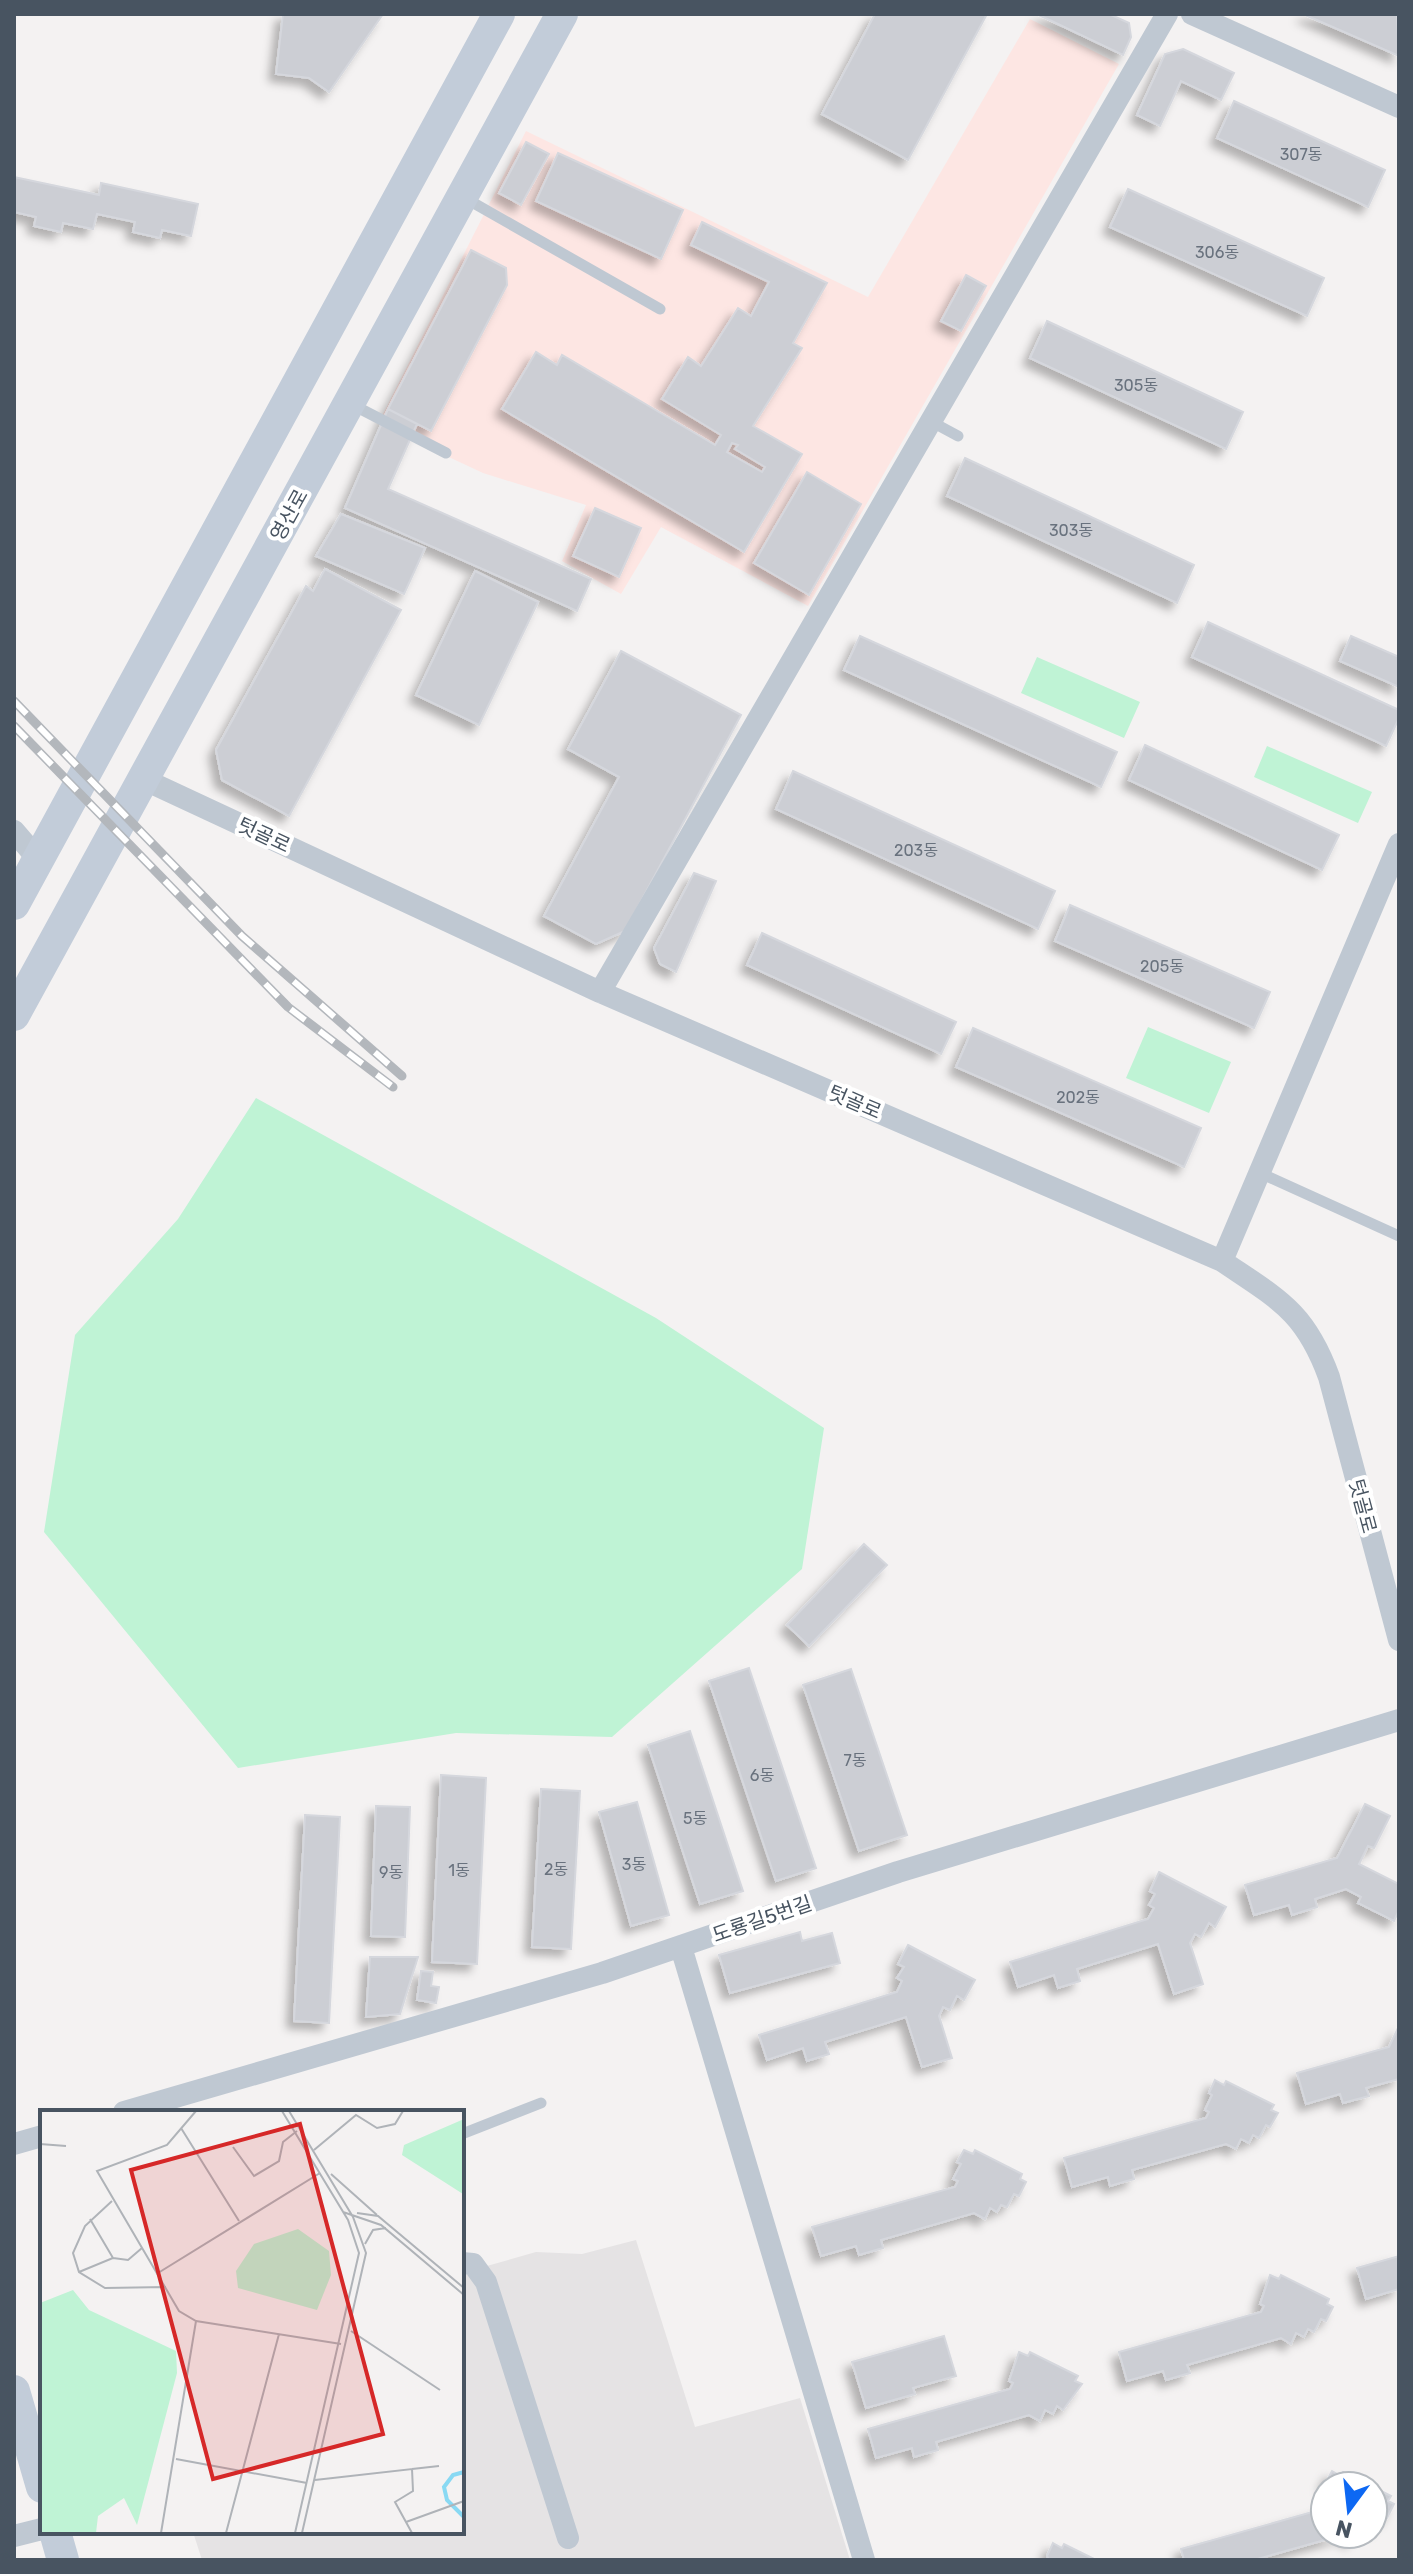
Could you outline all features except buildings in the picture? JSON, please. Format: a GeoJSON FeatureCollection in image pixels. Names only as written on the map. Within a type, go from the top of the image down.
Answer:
{"type":"FeatureCollection","features":[{"type":"Feature","properties":{"kind":"street"},"geometry":{"type":"LineString","coordinates":[[14,904],[107,739],[499,14]]}},
{"type":"Feature","properties":{"kind":"street","name":"영산로"},"geometry":{"type":"LineString","coordinates":[[14,1015],[562,14]]}},
{"type":"Feature","properties":{"kind":"street"},"geometry":{"type":"LineString","coordinates":[[600,992],[1167,14]]}},
{"type":"Feature","properties":{"kind":"street"},"geometry":{"type":"LineString","coordinates":[[1192,14],[1399,107]]}},
{"type":"Feature","properties":{"kind":"street","name":"텃골로"},"geometry":{"type":"LineString","coordinates":[[143,779],[600,992],[1222,1261],[1287,1306],[1317,1346],[1392,1590],[1399,1640]]}},
{"type":"Feature","properties":{"kind":"street"},"geometry":{"type":"LineString","coordinates":[[14,831],[38,859]]}},
{"type":"Feature","properties":{"kind":"street"},"geometry":{"type":"LineString","coordinates":[[1222,1261],[1399,844]]}},
{"type":"Feature","properties":{"kind":"street","name":"도룡길5번길"},"geometry":{"type":"LineString","coordinates":[[149,2108],[602,1973],[898,1872],[1399,1720]]}},
{"type":"Feature","properties":{"kind":"street"},"geometry":{"type":"LineString","coordinates":[[681,1947],[864,2560]]}},
{"type":"Feature","properties":{"kind":"street"},"geometry":{"type":"LineString","coordinates":[[14,2144],[40,2137]]}},
{"type":"Feature","properties":{"kind":"street"},"geometry":{"type":"LineString","coordinates":[[464,2263],[473,2264],[486,2282],[568,2538]]}},
{"type":"Feature","properties":{"kind":"street"},"geometry":{"type":"LineString","coordinates":[[14,2391],[40,2480]]}},
{"type":"Feature","properties":{"kind":"street"},"geometry":{"type":"LineString","coordinates":[[14,2536],[40,2530]]}},
{"type":"Feature","properties":{"kind":"street"},"geometry":{"type":"LineString","coordinates":[[56,2534],[63,2560]]}},
{"type":"Feature","properties":{"kind":"lane"},"geometry":{"type":"LineString","coordinates":[[463,197],[660,309]]}},
{"type":"Feature","properties":{"kind":"lane"},"geometry":{"type":"LineString","coordinates":[[350,404],[446,453]]}},
{"type":"Feature","properties":{"kind":"lane"},"geometry":{"type":"LineString","coordinates":[[932,422],[958,436]]}},
{"type":"Feature","properties":{"kind":"lane"},"geometry":{"type":"LineString","coordinates":[[1260,1173],[1399,1236]]}},
{"type":"Feature","properties":{"kind":"lane"},"geometry":{"type":"LineString","coordinates":[[464,2133],[541,2103]]}},
{"type":"Feature","properties":{"kind":"shaded area"},"geometry":{"type":"Polygon","coordinates":[[[1030,19],[1119,64],[808,606],[661,527],[621,594],[562,561],[586,505],[483,473],[378,424],[526,131],[868,297],[1030,19]]]}},
{"type":"Feature","properties":{"kind":"shaded area"},"geometry":{"type":"Polygon","coordinates":[[[636,2240],[695,2427],[800,2398],[850,2560],[202,2560],[194,2534],[464,2534],[464,2272],[536,2252],[582,2254],[636,2240]]]}},
{"type":"Feature","properties":{"kind":"green space"},"geometry":{"type":"Polygon","coordinates":[[[1037,657],[1140,702],[1124,738],[1021,693],[1037,657]]]}},
{"type":"Feature","properties":{"kind":"green space"},"geometry":{"type":"Polygon","coordinates":[[[1267,746],[1372,792],[1358,823],[1254,777],[1267,746]]]}},
{"type":"Feature","properties":{"kind":"green space"},"geometry":{"type":"Polygon","coordinates":[[[1148,1027],[1231,1062],[1209,1113],[1126,1078],[1148,1027]]]}},
{"type":"Feature","properties":{"kind":"green space"},"geometry":{"type":"Polygon","coordinates":[[[256,1098],[656,1318],[824,1428],[802,1569],[612,1737],[456,1733],[238,1768],[44,1532],[75,1335],[178,1219],[256,1098]]]}},
{"type":"Feature","properties":{"kind":"railway"},"geometry":{"type":"LineString","coordinates":[[14,701],[242,936],[402,1076]]}},
{"type":"Feature","properties":{"kind":"railway"},"geometry":{"type":"LineString","coordinates":[[14,726],[288,1007],[393,1087]]}}]}
